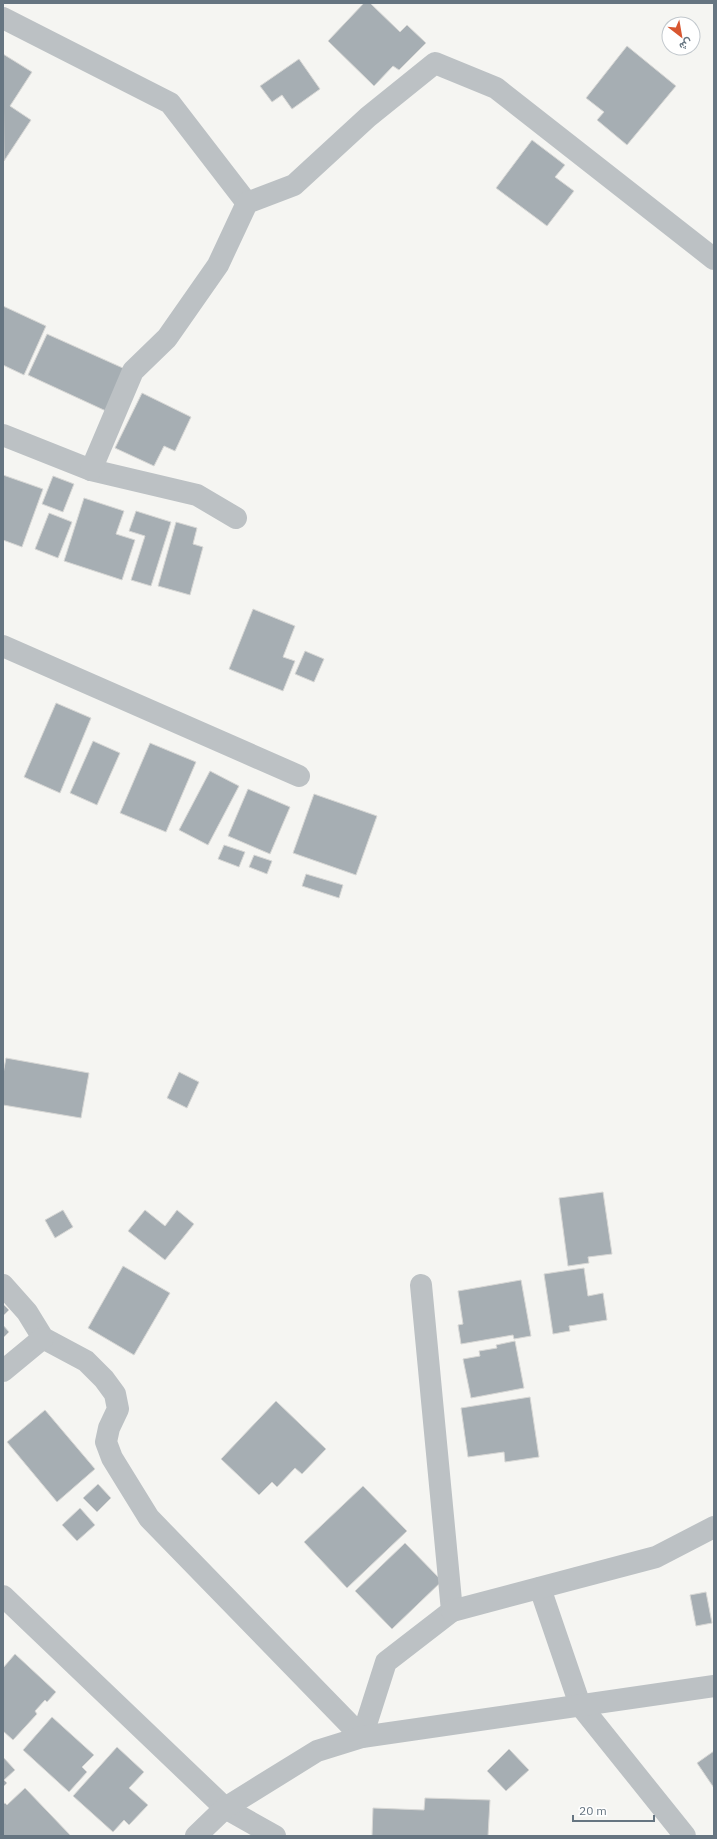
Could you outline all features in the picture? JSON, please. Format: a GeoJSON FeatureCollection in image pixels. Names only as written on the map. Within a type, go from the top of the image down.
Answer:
{"type":"FeatureCollection","features":[{"type":"Feature","properties":{"kind":"street"},"geometry":{"type":"LineString","coordinates":[[3,18],[170,103],[247,203]]}},
{"type":"Feature","properties":{"kind":"street"},"geometry":{"type":"LineString","coordinates":[[91,470],[134,371],[167,338],[218,265],[247,203],[294,185],[368,117],[435,64],[496,88],[714,259]]}},
{"type":"Feature","properties":{"kind":"street"},"geometry":{"type":"LineString","coordinates":[[3,435],[91,470],[197,495],[236,518]]}},
{"type":"Feature","properties":{"kind":"street"},"geometry":{"type":"LineString","coordinates":[[3,646],[299,776]]}},
{"type":"Feature","properties":{"kind":"street"},"geometry":{"type":"LineString","coordinates":[[3,1285],[27,1312],[43,1338],[86,1361],[104,1379],[115,1394],[118,1409],[109,1428],[106,1442],[112,1458],[149,1518],[362,1737]]}},
{"type":"Feature","properties":{"kind":"street"},"geometry":{"type":"LineString","coordinates":[[421,1285],[452,1611]]}},
{"type":"Feature","properties":{"kind":"street"},"geometry":{"type":"LineString","coordinates":[[3,1370],[43,1338]]}},
{"type":"Feature","properties":{"kind":"street"},"geometry":{"type":"LineString","coordinates":[[362,1737],[386,1662],[452,1611],[656,1557],[714,1527]]}},
{"type":"Feature","properties":{"kind":"street"},"geometry":{"type":"LineString","coordinates":[[540,1588],[580,1705],[685,1836]]}},
{"type":"Feature","properties":{"kind":"street"},"geometry":{"type":"LineString","coordinates":[[3,1596],[225,1808],[275,1836]]}},
{"type":"Feature","properties":{"kind":"street"},"geometry":{"type":"LineString","coordinates":[[196,1836],[225,1808],[317,1751],[362,1737],[714,1686]]}},
{"type":"Feature","properties":{"kind":"building"},"geometry":{"type":"Polygon","coordinates":[[[364,3],[370,3],[400,32],[407,25],[426,43],[399,70],[393,66],[374,86],[328,41],[364,3]]]}},
{"type":"Feature","properties":{"kind":"building"},"geometry":{"type":"Polygon","coordinates":[[[627,46],[676,86],[627,145],[597,120],[604,112],[586,98],[627,46]]]}},
{"type":"Feature","properties":{"kind":"building"},"geometry":{"type":"Polygon","coordinates":[[[3,54],[32,72],[10,106],[31,120],[4,161],[3,54]]]}},
{"type":"Feature","properties":{"kind":"building"},"geometry":{"type":"Polygon","coordinates":[[[299,59],[320,89],[292,109],[282,95],[272,102],[260,86],[299,59]]]}},
{"type":"Feature","properties":{"kind":"building"},"geometry":{"type":"Polygon","coordinates":[[[532,140],[565,165],[555,177],[574,191],[547,226],[496,188],[532,140]]]}},
{"type":"Feature","properties":{"kind":"building"},"geometry":{"type":"Polygon","coordinates":[[[3,306],[46,326],[24,375],[3,365],[3,306]]]}},
{"type":"Feature","properties":{"kind":"building"},"geometry":{"type":"Polygon","coordinates":[[[47,334],[125,369],[106,411],[28,375],[47,334]]]}},
{"type":"Feature","properties":{"kind":"building"},"geometry":{"type":"Polygon","coordinates":[[[142,393],[191,417],[175,451],[164,446],[154,466],[115,448],[142,393]]]}},
{"type":"Feature","properties":{"kind":"building"},"geometry":{"type":"Polygon","coordinates":[[[3,475],[43,489],[22,547],[3,540],[3,475]]]}},
{"type":"Feature","properties":{"kind":"building"},"geometry":{"type":"Polygon","coordinates":[[[53,476],[74,484],[63,512],[42,504],[53,476]]]}},
{"type":"Feature","properties":{"kind":"building"},"geometry":{"type":"Polygon","coordinates":[[[84,498],[124,511],[116,534],[135,540],[122,580],[64,561],[84,498]]]}},
{"type":"Feature","properties":{"kind":"building"},"geometry":{"type":"Polygon","coordinates":[[[136,511],[171,522],[151,586],[131,580],[145,536],[129,531],[136,511]]]}},
{"type":"Feature","properties":{"kind":"building"},"geometry":{"type":"Polygon","coordinates":[[[49,513],[72,522],[58,558],[35,549],[49,513]]]}},
{"type":"Feature","properties":{"kind":"building"},"geometry":{"type":"Polygon","coordinates":[[[176,522],[197,528],[193,544],[203,547],[190,595],[158,586],[176,522]]]}},
{"type":"Feature","properties":{"kind":"building"},"geometry":{"type":"Polygon","coordinates":[[[253,609],[295,626],[283,657],[295,661],[283,691],[229,669],[253,609]]]}},
{"type":"Feature","properties":{"kind":"building"},"geometry":{"type":"Polygon","coordinates":[[[305,651],[324,659],[314,682],[295,674],[305,651]]]}},
{"type":"Feature","properties":{"kind":"building"},"geometry":{"type":"Polygon","coordinates":[[[56,703],[91,718],[60,793],[24,777],[56,703]]]}},
{"type":"Feature","properties":{"kind":"building"},"geometry":{"type":"Polygon","coordinates":[[[93,741],[120,753],[97,805],[70,793],[93,741]]]}},
{"type":"Feature","properties":{"kind":"building"},"geometry":{"type":"Polygon","coordinates":[[[150,743],[196,762],[166,832],[120,813],[150,743]]]}},
{"type":"Feature","properties":{"kind":"building"},"geometry":{"type":"Polygon","coordinates":[[[210,771],[239,786],[208,845],[179,830],[210,771]]]}},
{"type":"Feature","properties":{"kind":"building"},"geometry":{"type":"Polygon","coordinates":[[[248,789],[290,807],[270,854],[228,836],[248,789]]]}},
{"type":"Feature","properties":{"kind":"building"},"geometry":{"type":"Polygon","coordinates":[[[314,794],[377,816],[356,875],[293,853],[314,794]]]}},
{"type":"Feature","properties":{"kind":"building"},"geometry":{"type":"Polygon","coordinates":[[[224,845],[245,852],[239,867],[218,859],[224,845]]]}},
{"type":"Feature","properties":{"kind":"building"},"geometry":{"type":"Polygon","coordinates":[[[254,855],[272,861],[267,874],[249,867],[254,855]]]}},
{"type":"Feature","properties":{"kind":"building"},"geometry":{"type":"Polygon","coordinates":[[[306,874],[343,885],[339,898],[302,886],[306,874]]]}},
{"type":"Feature","properties":{"kind":"building"},"geometry":{"type":"Polygon","coordinates":[[[6,1058],[89,1073],[81,1118],[3,1105],[3,1074],[6,1058]]]}},
{"type":"Feature","properties":{"kind":"building"},"geometry":{"type":"Polygon","coordinates":[[[179,1072],[199,1082],[187,1108],[167,1098],[179,1072]]]}},
{"type":"Feature","properties":{"kind":"building"},"geometry":{"type":"Polygon","coordinates":[[[603,1192],[612,1254],[588,1257],[589,1263],[568,1266],[559,1198],[603,1192]]]}},
{"type":"Feature","properties":{"kind":"building"},"geometry":{"type":"Polygon","coordinates":[[[63,1210],[73,1227],[55,1238],[45,1220],[63,1210]]]}},
{"type":"Feature","properties":{"kind":"building"},"geometry":{"type":"Polygon","coordinates":[[[145,1210],[165,1226],[177,1210],[194,1224],[165,1260],[128,1231],[145,1210]]]}},
{"type":"Feature","properties":{"kind":"building"},"geometry":{"type":"Polygon","coordinates":[[[123,1266],[170,1293],[134,1355],[88,1328],[123,1266]]]}},
{"type":"Feature","properties":{"kind":"building"},"geometry":{"type":"Polygon","coordinates":[[[584,1268],[588,1296],[603,1293],[607,1320],[569,1326],[570,1331],[553,1334],[544,1274],[584,1268]]]}},
{"type":"Feature","properties":{"kind":"building"},"geometry":{"type":"Polygon","coordinates":[[[521,1280],[531,1336],[514,1339],[513,1335],[461,1344],[458,1325],[463,1324],[458,1291],[521,1280]]]}},
{"type":"Feature","properties":{"kind":"building"},"geometry":{"type":"Polygon","coordinates":[[[3,1304],[9,1310],[3,1316],[3,1304]]]}},
{"type":"Feature","properties":{"kind":"building"},"geometry":{"type":"Polygon","coordinates":[[[3,1325],[9,1332],[3,1338],[3,1325]]]}},
{"type":"Feature","properties":{"kind":"building"},"geometry":{"type":"Polygon","coordinates":[[[515,1341],[524,1388],[471,1398],[463,1359],[480,1356],[479,1351],[497,1348],[496,1345],[515,1341]]]}},
{"type":"Feature","properties":{"kind":"building"},"geometry":{"type":"Polygon","coordinates":[[[530,1397],[539,1457],[505,1462],[504,1452],[468,1457],[461,1408],[530,1397]]]}},
{"type":"Feature","properties":{"kind":"building"},"geometry":{"type":"Polygon","coordinates":[[[276,1401],[326,1449],[302,1474],[295,1468],[277,1487],[272,1482],[259,1495],[221,1459],[276,1401]]]}},
{"type":"Feature","properties":{"kind":"building"},"geometry":{"type":"Polygon","coordinates":[[[45,1410],[95,1469],[57,1502],[7,1442],[45,1410]]]}},
{"type":"Feature","properties":{"kind":"building"},"geometry":{"type":"Polygon","coordinates":[[[98,1484],[111,1498],[97,1512],[83,1498],[98,1484]]]}},
{"type":"Feature","properties":{"kind":"building"},"geometry":{"type":"Polygon","coordinates":[[[363,1486],[407,1531],[347,1588],[304,1542],[363,1486]]]}},
{"type":"Feature","properties":{"kind":"building"},"geometry":{"type":"Polygon","coordinates":[[[80,1508],[95,1525],[77,1541],[62,1525],[80,1508]]]}},
{"type":"Feature","properties":{"kind":"building"},"geometry":{"type":"Polygon","coordinates":[[[405,1543],[442,1581],[392,1629],[355,1591],[405,1543]]]}},
{"type":"Feature","properties":{"kind":"building"},"geometry":{"type":"Polygon","coordinates":[[[706,1592],[712,1623],[696,1626],[690,1595],[706,1592]]]}},
{"type":"Feature","properties":{"kind":"building"},"geometry":{"type":"Polygon","coordinates":[[[15,1654],[56,1692],[47,1702],[45,1700],[35,1711],[37,1714],[13,1740],[3,1731],[3,1668],[15,1654]]]}},
{"type":"Feature","properties":{"kind":"building"},"geometry":{"type":"Polygon","coordinates":[[[52,1717],[94,1755],[82,1767],[87,1772],[69,1792],[23,1750],[52,1717]]]}},
{"type":"Feature","properties":{"kind":"building"},"geometry":{"type":"Polygon","coordinates":[[[117,1747],[144,1772],[129,1788],[148,1805],[129,1825],[124,1820],[113,1832],[73,1796],[117,1747]]]}},
{"type":"Feature","properties":{"kind":"building"},"geometry":{"type":"Polygon","coordinates":[[[509,1749],[529,1770],[506,1791],[487,1771],[509,1749]]]}},
{"type":"Feature","properties":{"kind":"building"},"geometry":{"type":"Polygon","coordinates":[[[714,1751],[714,1788],[697,1763],[714,1751]]]}},
{"type":"Feature","properties":{"kind":"building"},"geometry":{"type":"Polygon","coordinates":[[[3,1757],[15,1770],[4,1780],[7,1783],[3,1787],[3,1757]]]}},
{"type":"Feature","properties":{"kind":"building"},"geometry":{"type":"Polygon","coordinates":[[[25,1788],[71,1836],[3,1836],[3,1804],[5,1803],[7,1805],[25,1788]]]}},
{"type":"Feature","properties":{"kind":"building"},"geometry":{"type":"Polygon","coordinates":[[[425,1798],[490,1800],[488,1836],[372,1836],[373,1808],[424,1810],[425,1798]]]}}]}
